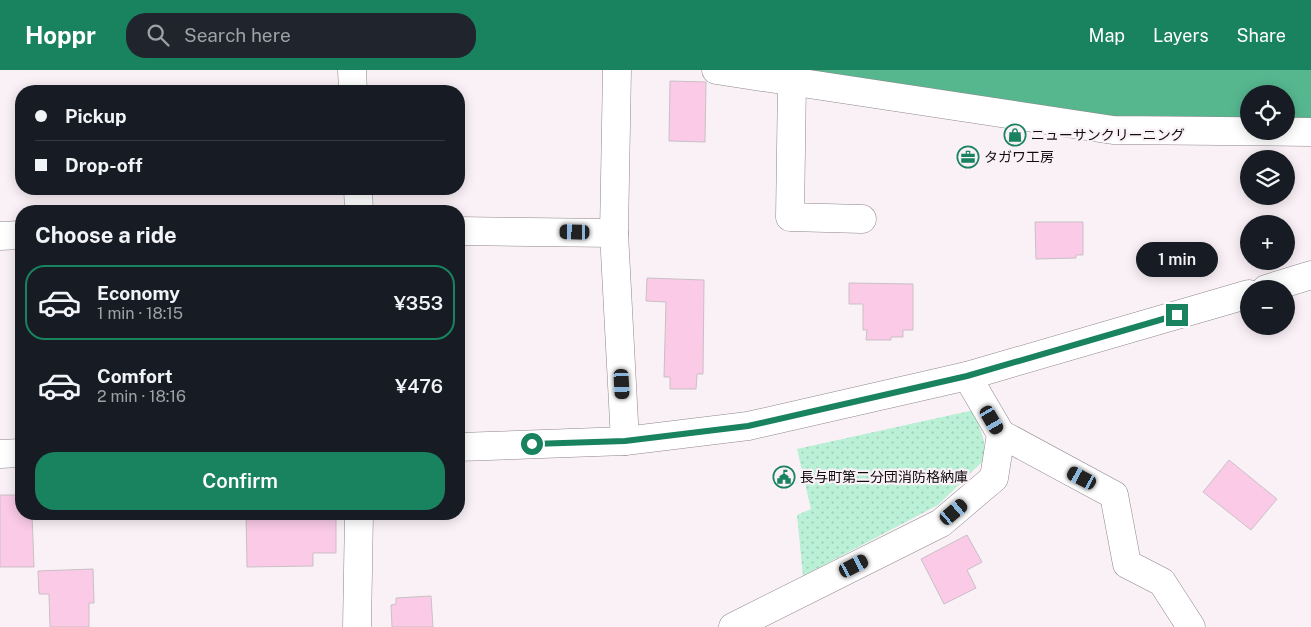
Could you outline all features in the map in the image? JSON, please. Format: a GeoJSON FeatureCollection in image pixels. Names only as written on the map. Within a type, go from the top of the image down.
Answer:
{"type":"FeatureCollection","features":[{"type":"Feature","properties":{"kind":"street"},"geometry":{"type":"LineString","coordinates":[[352,70],[353,85]]}},
{"type":"Feature","properties":{"kind":"street"},"geometry":{"type":"LineString","coordinates":[[617,70],[614,233],[625,441]]}},
{"type":"Feature","properties":{"kind":"street"},"geometry":{"type":"LineString","coordinates":[[716,70],[1114,130],[1311,132]]}},
{"type":"Feature","properties":{"kind":"street"},"geometry":{"type":"LineString","coordinates":[[792,82],[790,217],[862,218]]}},
{"type":"Feature","properties":{"kind":"street"},"geometry":{"type":"LineString","coordinates":[[465,231],[614,233]]}},
{"type":"Feature","properties":{"kind":"street"},"geometry":{"type":"LineString","coordinates":[[0,236],[15,236]]}},
{"type":"Feature","properties":{"kind":"street"},"geometry":{"type":"LineString","coordinates":[[1295,280],[1311,275]]}},
{"type":"Feature","properties":{"kind":"street"},"geometry":{"type":"LineString","coordinates":[[465,446],[625,441],[748,426],[967,376],[1240,297]]}},
{"type":"Feature","properties":{"kind":"street"},"geometry":{"type":"LineString","coordinates":[[967,376],[1001,434],[1114,495],[1127,564],[1162,582],[1191,627]]}},
{"type":"Feature","properties":{"kind":"street"},"geometry":{"type":"LineString","coordinates":[[733,627],[941,523],[994,478],[1001,434]]}},
{"type":"Feature","properties":{"kind":"street"},"geometry":{"type":"LineString","coordinates":[[0,454],[15,453]]}},
{"type":"Feature","properties":{"kind":"street"},"geometry":{"type":"LineString","coordinates":[[357,627],[359,520]]}},
{"type":"Feature","properties":{"kind":"shaded area"},"geometry":{"type":"Polygon","coordinates":[[[793,70],[1311,70],[1311,120],[1295,121],[1295,85],[1240,85],[1240,122],[1109,116],[793,70]]]}},
{"type":"Feature","properties":{"kind":"shaded area"},"geometry":{"type":"Polygon","coordinates":[[[974,410],[984,441],[985,459],[938,505],[803,576],[797,515],[811,509],[797,449],[974,410]]]}},
{"type":"Feature","properties":{"kind":"building"},"geometry":{"type":"Polygon","coordinates":[[[670,81],[706,82],[705,142],[669,141],[670,81]]]}},
{"type":"Feature","properties":{"kind":"building"},"geometry":{"type":"Polygon","coordinates":[[[1035,222],[1083,222],[1083,255],[1076,255],[1076,258],[1036,259],[1035,222]]]}},
{"type":"Feature","properties":{"kind":"building"},"geometry":{"type":"Polygon","coordinates":[[[647,278],[704,280],[703,374],[697,374],[696,389],[670,389],[670,377],[664,377],[666,302],[646,301],[647,278]]]}},
{"type":"Feature","properties":{"kind":"building"},"geometry":{"type":"Polygon","coordinates":[[[849,283],[913,284],[913,330],[903,330],[903,337],[891,337],[891,340],[866,340],[867,330],[863,330],[863,304],[849,304],[849,283]]]}},
{"type":"Feature","properties":{"kind":"building"},"geometry":{"type":"Polygon","coordinates":[[[1229,460],[1277,499],[1251,530],[1203,492],[1229,460]]]}},
{"type":"Feature","properties":{"kind":"building"},"geometry":{"type":"Polygon","coordinates":[[[0,495],[15,495],[15,520],[32,520],[34,567],[0,567],[0,495]]]}},
{"type":"Feature","properties":{"kind":"building"},"geometry":{"type":"Polygon","coordinates":[[[246,520],[336,520],[336,553],[313,553],[313,566],[247,567],[246,520]]]}},
{"type":"Feature","properties":{"kind":"building"},"geometry":{"type":"Polygon","coordinates":[[[967,535],[982,562],[967,570],[976,588],[944,604],[921,559],[967,535]]]}},
{"type":"Feature","properties":{"kind":"building"},"geometry":{"type":"Polygon","coordinates":[[[93,569],[94,603],[89,603],[89,627],[50,627],[49,594],[39,594],[38,571],[93,569]]]}},
{"type":"Feature","properties":{"kind":"building"},"geometry":{"type":"Polygon","coordinates":[[[431,596],[433,627],[392,627],[391,605],[396,604],[396,598],[431,596]]]}},
{"type":"Feature","properties":{"kind":"place","name":"ニューサンクリーニング"},"geometry":{"type":"Point","coordinates":[1015,135]}},
{"type":"Feature","properties":{"kind":"place","name":"タガワ工房"},"geometry":{"type":"Point","coordinates":[968,157]}},
{"type":"Feature","properties":{"kind":"place","name":"長与町第二分団消防格納庫"},"geometry":{"type":"Point","coordinates":[784,477]}},
{"type":"Feature","properties":{"kind":"route"},"geometry":{"type":"LineString","coordinates":[[532,444],[625,441],[748,426],[967,376],[1177,315]]}}]}
